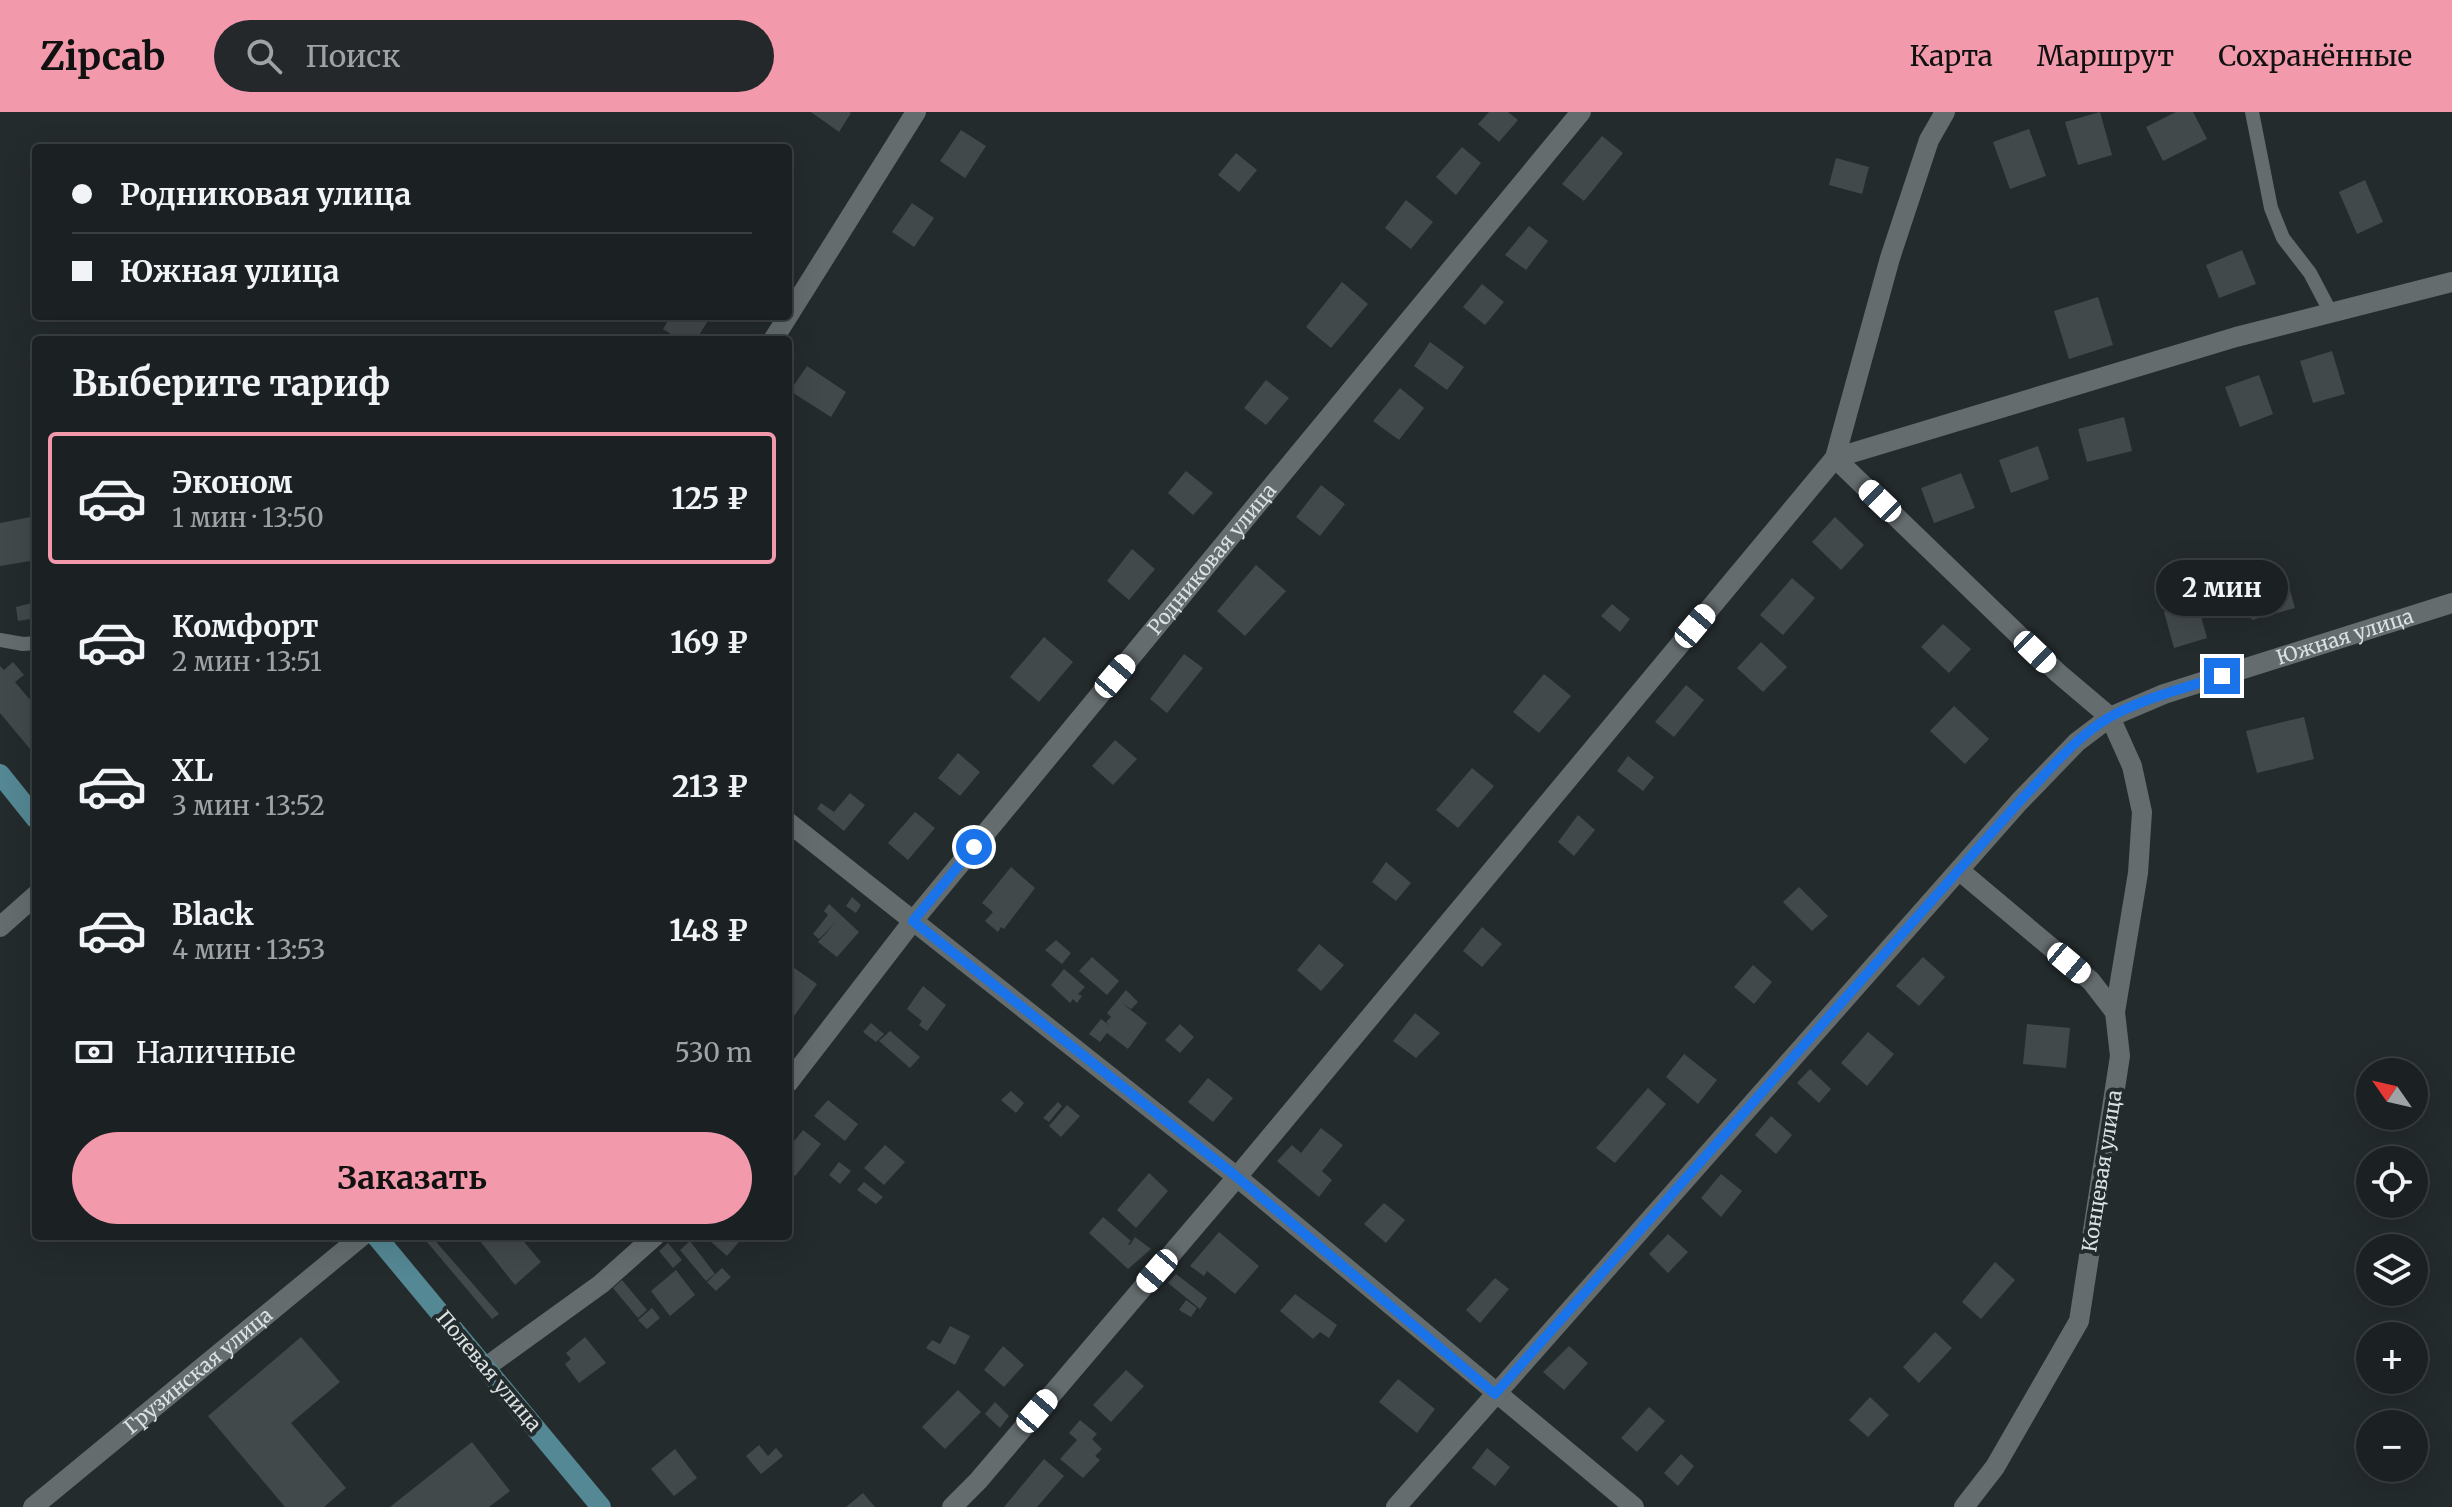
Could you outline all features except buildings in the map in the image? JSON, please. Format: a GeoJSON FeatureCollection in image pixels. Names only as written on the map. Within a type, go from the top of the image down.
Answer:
{"type":"FeatureCollection","features":[{"type":"Feature","properties":{"kind":"street"},"geometry":{"type":"LineString","coordinates":[[792,310],[916,112]]}},
{"type":"Feature","properties":{"kind":"street","name":"Родниковая улица"},"geometry":{"type":"LineString","coordinates":[[792,1078],[913,921],[1581,112]]}},
{"type":"Feature","properties":{"kind":"street"},"geometry":{"type":"LineString","coordinates":[[952,1507],[978,1481],[1237,1177],[1835,458],[1890,258],[1929,140],[1945,112]]}},
{"type":"Feature","properties":{"kind":"street"},"geometry":{"type":"LineString","coordinates":[[1835,458],[2236,337],[2452,282]]}},
{"type":"Feature","properties":{"kind":"street"},"geometry":{"type":"LineString","coordinates":[[1835,458],[2058,673],[2110,717]]}},
{"type":"Feature","properties":{"kind":"street","name":"Южная улица"},"geometry":{"type":"LineString","coordinates":[[1396,1507],[2019,802],[2067,752],[2110,717],[2164,694],[2452,603]]}},
{"type":"Feature","properties":{"kind":"street","name":"Концевая улица"},"geometry":{"type":"LineString","coordinates":[[1964,1507],[1995,1467],[2079,1321],[2120,1056],[2115,1012],[2138,873],[2142,812],[2132,766],[2110,717]]}},
{"type":"Feature","properties":{"kind":"street"},"geometry":{"type":"LineString","coordinates":[[0,774],[32,814]]}},
{"type":"Feature","properties":{"kind":"street"},"geometry":{"type":"LineString","coordinates":[[792,825],[1237,1177],[1634,1507]]}},
{"type":"Feature","properties":{"kind":"street"},"geometry":{"type":"LineString","coordinates":[[1960,871],[2091,981],[2115,1012]]}},
{"type":"Feature","properties":{"kind":"street"},"geometry":{"type":"LineString","coordinates":[[0,927],[32,899]]}},
{"type":"Feature","properties":{"kind":"street","name":"Грузинская улица"},"geometry":{"type":"LineString","coordinates":[[33,1507],[357,1240]]}},
{"type":"Feature","properties":{"kind":"street","name":"Полевая улица"},"geometry":{"type":"LineString","coordinates":[[379,1240],[601,1507]]}},
{"type":"Feature","properties":{"kind":"street"},"geometry":{"type":"LineString","coordinates":[[486,1367],[601,1284],[650,1240]]}},
{"type":"Feature","properties":{"kind":"lane"},"geometry":{"type":"LineString","coordinates":[[2252,112],[2271,208],[2283,238],[2310,273],[2330,311]]}},
{"type":"Feature","properties":{"kind":"lane"},"geometry":{"type":"LineString","coordinates":[[0,640],[32,643]]}},
{"type":"Feature","properties":{"kind":"route"},"geometry":{"type":"LineString","coordinates":[[974,847],[913,921],[1237,1177],[1495,1394],[2019,802],[2077,742],[2110,717],[2164,694],[2222,676]]}}]}
